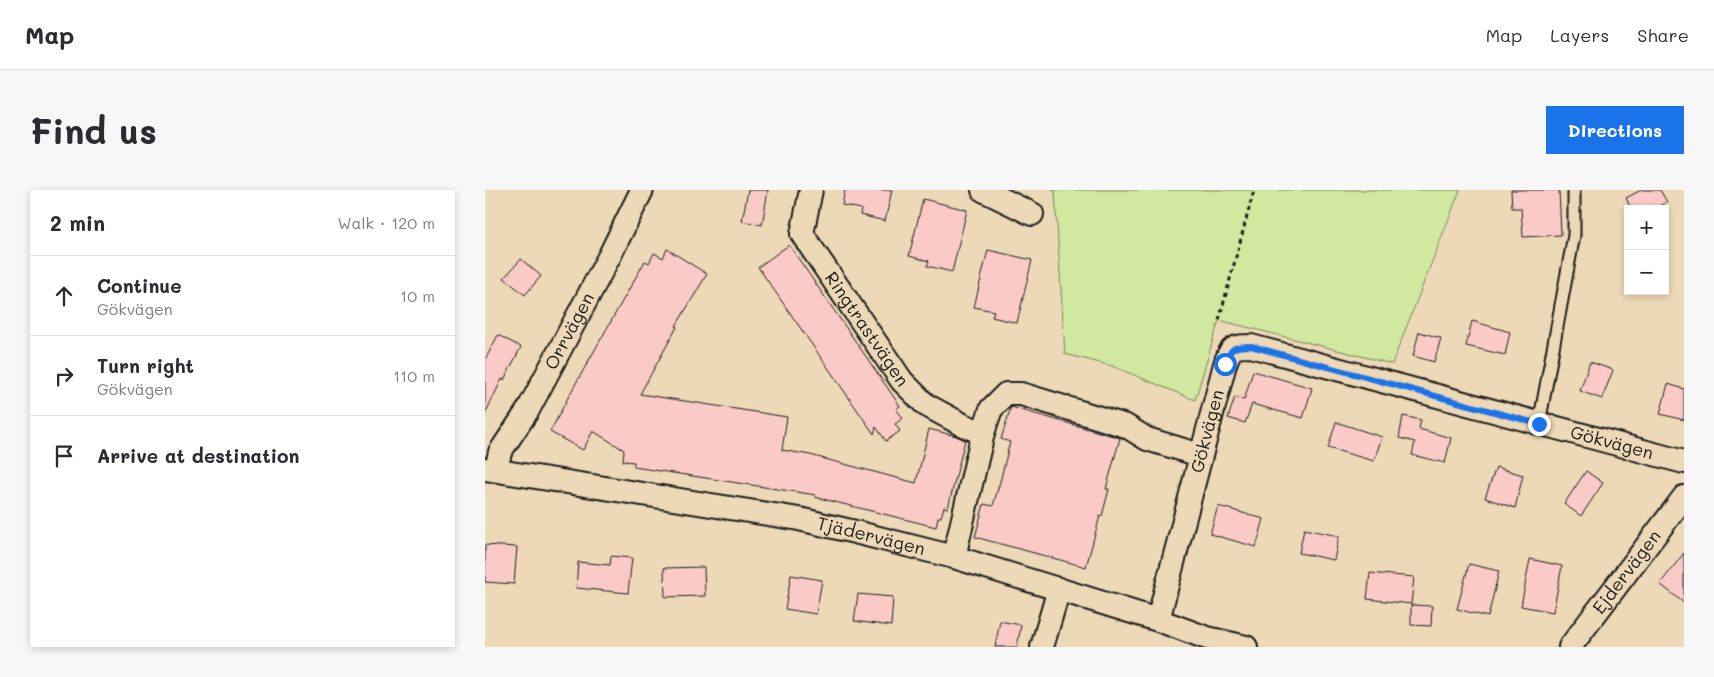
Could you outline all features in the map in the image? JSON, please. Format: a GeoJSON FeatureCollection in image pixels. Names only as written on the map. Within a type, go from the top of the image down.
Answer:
{"type":"FeatureCollection","features":[{"type":"Feature","properties":{"kind":"street","name":"Orrvägen"},"geometry":{"type":"LineString","coordinates":[[490,470],[528,410],[642,190]]}},
{"type":"Feature","properties":{"kind":"street","name":"Ringtrastvägen"},"geometry":{"type":"LineString","coordinates":[[811,190],[802,234],[903,381],[926,405],[963,425],[983,432]]}},
{"type":"Feature","properties":{"kind":"street"},"geometry":{"type":"LineString","coordinates":[[983,190],[1032,214]]}},
{"type":"Feature","properties":{"kind":"street","name":"Gökvägen"},"geometry":{"type":"LineString","coordinates":[[1158,620],[1225,364],[1229,352],[1237,346],[1251,346],[1684,462]]}},
{"type":"Feature","properties":{"kind":"street"},"geometry":{"type":"LineString","coordinates":[[954,558],[983,432],[991,409],[1006,394],[1021,394],[1125,426],[1147,439],[1200,455]]}},
{"type":"Feature","properties":{"kind":"street","name":"Tjädervägen"},"geometry":{"type":"LineString","coordinates":[[490,470],[799,519],[855,532],[954,558],[1158,620],[1206,642],[1247,647]]}},
{"type":"Feature","properties":{"kind":"street","name":"Ejdervägen"},"geometry":{"type":"LineString","coordinates":[[1570,647],[1684,497]]}},
{"type":"Feature","properties":{"kind":"street"},"geometry":{"type":"LineString","coordinates":[[1042,647],[1059,589]]}},
{"type":"Feature","properties":{"kind":"lane"},"geometry":{"type":"LineString","coordinates":[[1539,424],[1574,235],[1574,190]]}},
{"type":"Feature","properties":{"kind":"path"},"geometry":{"type":"LineString","coordinates":[[1219,320],[1254,190]]}},
{"type":"Feature","properties":{"kind":"green space"},"geometry":{"type":"Polygon","coordinates":[[[1052,190],[1460,190],[1392,364],[1219,320],[1195,400],[1112,366],[1065,354],[1055,192],[1052,190]]]}},
{"type":"Feature","properties":{"kind":"building"},"geometry":{"type":"Polygon","coordinates":[[[748,190],[768,190],[762,225],[742,221],[748,190]]]}},
{"type":"Feature","properties":{"kind":"building"},"geometry":{"type":"Polygon","coordinates":[[[845,190],[892,190],[885,221],[860,215],[861,209],[842,205],[845,190]]]}},
{"type":"Feature","properties":{"kind":"building"},"geometry":{"type":"Polygon","coordinates":[[[1511,190],[1559,190],[1561,235],[1523,237],[1521,208],[1512,208],[1511,190]]]}},
{"type":"Feature","properties":{"kind":"building"},"geometry":{"type":"Polygon","coordinates":[[[1641,190],[1660,190],[1667,202],[1661,205],[1629,205],[1626,198],[1641,190]]]}},
{"type":"Feature","properties":{"kind":"building"},"geometry":{"type":"Polygon","coordinates":[[[923,199],[967,210],[952,272],[927,266],[929,261],[909,256],[923,199]]]}},
{"type":"Feature","properties":{"kind":"building"},"geometry":{"type":"Polygon","coordinates":[[[789,245],[900,406],[896,409],[903,418],[895,424],[900,431],[886,441],[876,427],[874,434],[758,267],[789,245]]]}},
{"type":"Feature","properties":{"kind":"building"},"geometry":{"type":"Polygon","coordinates":[[[667,249],[707,274],[676,326],[640,394],[787,417],[782,450],[810,455],[916,483],[929,429],[965,440],[948,508],[944,507],[941,517],[938,517],[936,527],[815,497],[816,495],[634,467],[634,462],[623,461],[624,450],[593,431],[583,450],[550,432],[645,261],[649,263],[654,253],[663,258],[667,249]]]}},
{"type":"Feature","properties":{"kind":"building"},"geometry":{"type":"Polygon","coordinates":[[[988,250],[1032,260],[1017,323],[992,317],[994,311],[974,307],[988,250]]]}},
{"type":"Feature","properties":{"kind":"building"},"geometry":{"type":"Polygon","coordinates":[[[521,259],[541,276],[525,295],[504,278],[521,259]]]}},
{"type":"Feature","properties":{"kind":"building"},"geometry":{"type":"Polygon","coordinates":[[[1472,321],[1510,332],[1505,355],[1466,346],[1472,321]]]}},
{"type":"Feature","properties":{"kind":"building"},"geometry":{"type":"Polygon","coordinates":[[[1419,332],[1441,338],[1434,362],[1413,356],[1419,332]]]}},
{"type":"Feature","properties":{"kind":"building"},"geometry":{"type":"Polygon","coordinates":[[[498,335],[521,347],[504,380],[502,379],[485,414],[485,360],[498,335]]]}},
{"type":"Feature","properties":{"kind":"building"},"geometry":{"type":"Polygon","coordinates":[[[1590,362],[1613,370],[1602,399],[1580,391],[1590,362]]]}},
{"type":"Feature","properties":{"kind":"building"},"geometry":{"type":"Polygon","coordinates":[[[1253,371],[1312,388],[1303,418],[1252,404],[1245,423],[1228,418],[1235,397],[1244,400],[1253,371]]]}},
{"type":"Feature","properties":{"kind":"building"},"geometry":{"type":"Polygon","coordinates":[[[1668,384],[1684,389],[1684,420],[1660,414],[1668,384]]]}},
{"type":"Feature","properties":{"kind":"building"},"geometry":{"type":"Polygon","coordinates":[[[1011,407],[1120,438],[1106,489],[1109,489],[1102,516],[1100,516],[1086,567],[975,537],[984,504],[993,506],[1001,478],[1010,442],[1001,439],[1011,407]]]}},
{"type":"Feature","properties":{"kind":"building"},"geometry":{"type":"Polygon","coordinates":[[[1403,416],[1421,420],[1419,429],[1451,438],[1445,463],[1412,455],[1415,442],[1399,438],[1403,416]]]}},
{"type":"Feature","properties":{"kind":"building"},"geometry":{"type":"Polygon","coordinates":[[[1336,422],[1382,437],[1374,461],[1328,448],[1336,422]]]}},
{"type":"Feature","properties":{"kind":"building"},"geometry":{"type":"Polygon","coordinates":[[[1496,467],[1523,475],[1515,508],[1485,498],[1496,467]]]}},
{"type":"Feature","properties":{"kind":"building"},"geometry":{"type":"Polygon","coordinates":[[[1586,471],[1603,483],[1581,516],[1564,504],[1586,471]]]}},
{"type":"Feature","properties":{"kind":"building"},"geometry":{"type":"Polygon","coordinates":[[[1218,506],[1264,519],[1256,547],[1210,534],[1218,506]]]}},
{"type":"Feature","properties":{"kind":"building"},"geometry":{"type":"Polygon","coordinates":[[[1304,529],[1339,536],[1334,560],[1299,553],[1304,529]]]}},
{"type":"Feature","properties":{"kind":"building"},"geometry":{"type":"Polygon","coordinates":[[[485,545],[517,547],[514,584],[485,582],[485,545]]]}},
{"type":"Feature","properties":{"kind":"building"},"geometry":{"type":"Polygon","coordinates":[[[1684,553],[1684,603],[1660,584],[1684,553]]]}},
{"type":"Feature","properties":{"kind":"building"},"geometry":{"type":"Polygon","coordinates":[[[611,556],[632,558],[628,593],[576,588],[578,562],[610,565],[611,556]]]}},
{"type":"Feature","properties":{"kind":"building"},"geometry":{"type":"Polygon","coordinates":[[[1530,559],[1562,566],[1553,612],[1521,606],[1530,559]]]}},
{"type":"Feature","properties":{"kind":"building"},"geometry":{"type":"Polygon","coordinates":[[[1469,564],[1499,571],[1488,617],[1457,609],[1469,564]]]}},
{"type":"Feature","properties":{"kind":"building"},"geometry":{"type":"Polygon","coordinates":[[[704,567],[705,596],[665,597],[664,568],[704,567]]]}},
{"type":"Feature","properties":{"kind":"building"},"geometry":{"type":"Polygon","coordinates":[[[1370,573],[1414,577],[1411,604],[1367,599],[1370,573]]]}},
{"type":"Feature","properties":{"kind":"building"},"geometry":{"type":"Polygon","coordinates":[[[791,575],[822,580],[816,614],[785,609],[791,575]]]}},
{"type":"Feature","properties":{"kind":"building"},"geometry":{"type":"Polygon","coordinates":[[[858,594],[893,597],[891,626],[854,621],[858,594]]]}},
{"type":"Feature","properties":{"kind":"building"},"geometry":{"type":"Polygon","coordinates":[[[1411,605],[1432,606],[1431,626],[1411,625],[1411,605]]]}},
{"type":"Feature","properties":{"kind":"building"},"geometry":{"type":"Polygon","coordinates":[[[1000,621],[1021,625],[1017,647],[995,647],[1000,621]]]}},
{"type":"Feature","properties":{"kind":"route"},"geometry":{"type":"LineString","coordinates":[[1225,364],[1229,352],[1237,346],[1251,346],[1539,424]]}}]}
